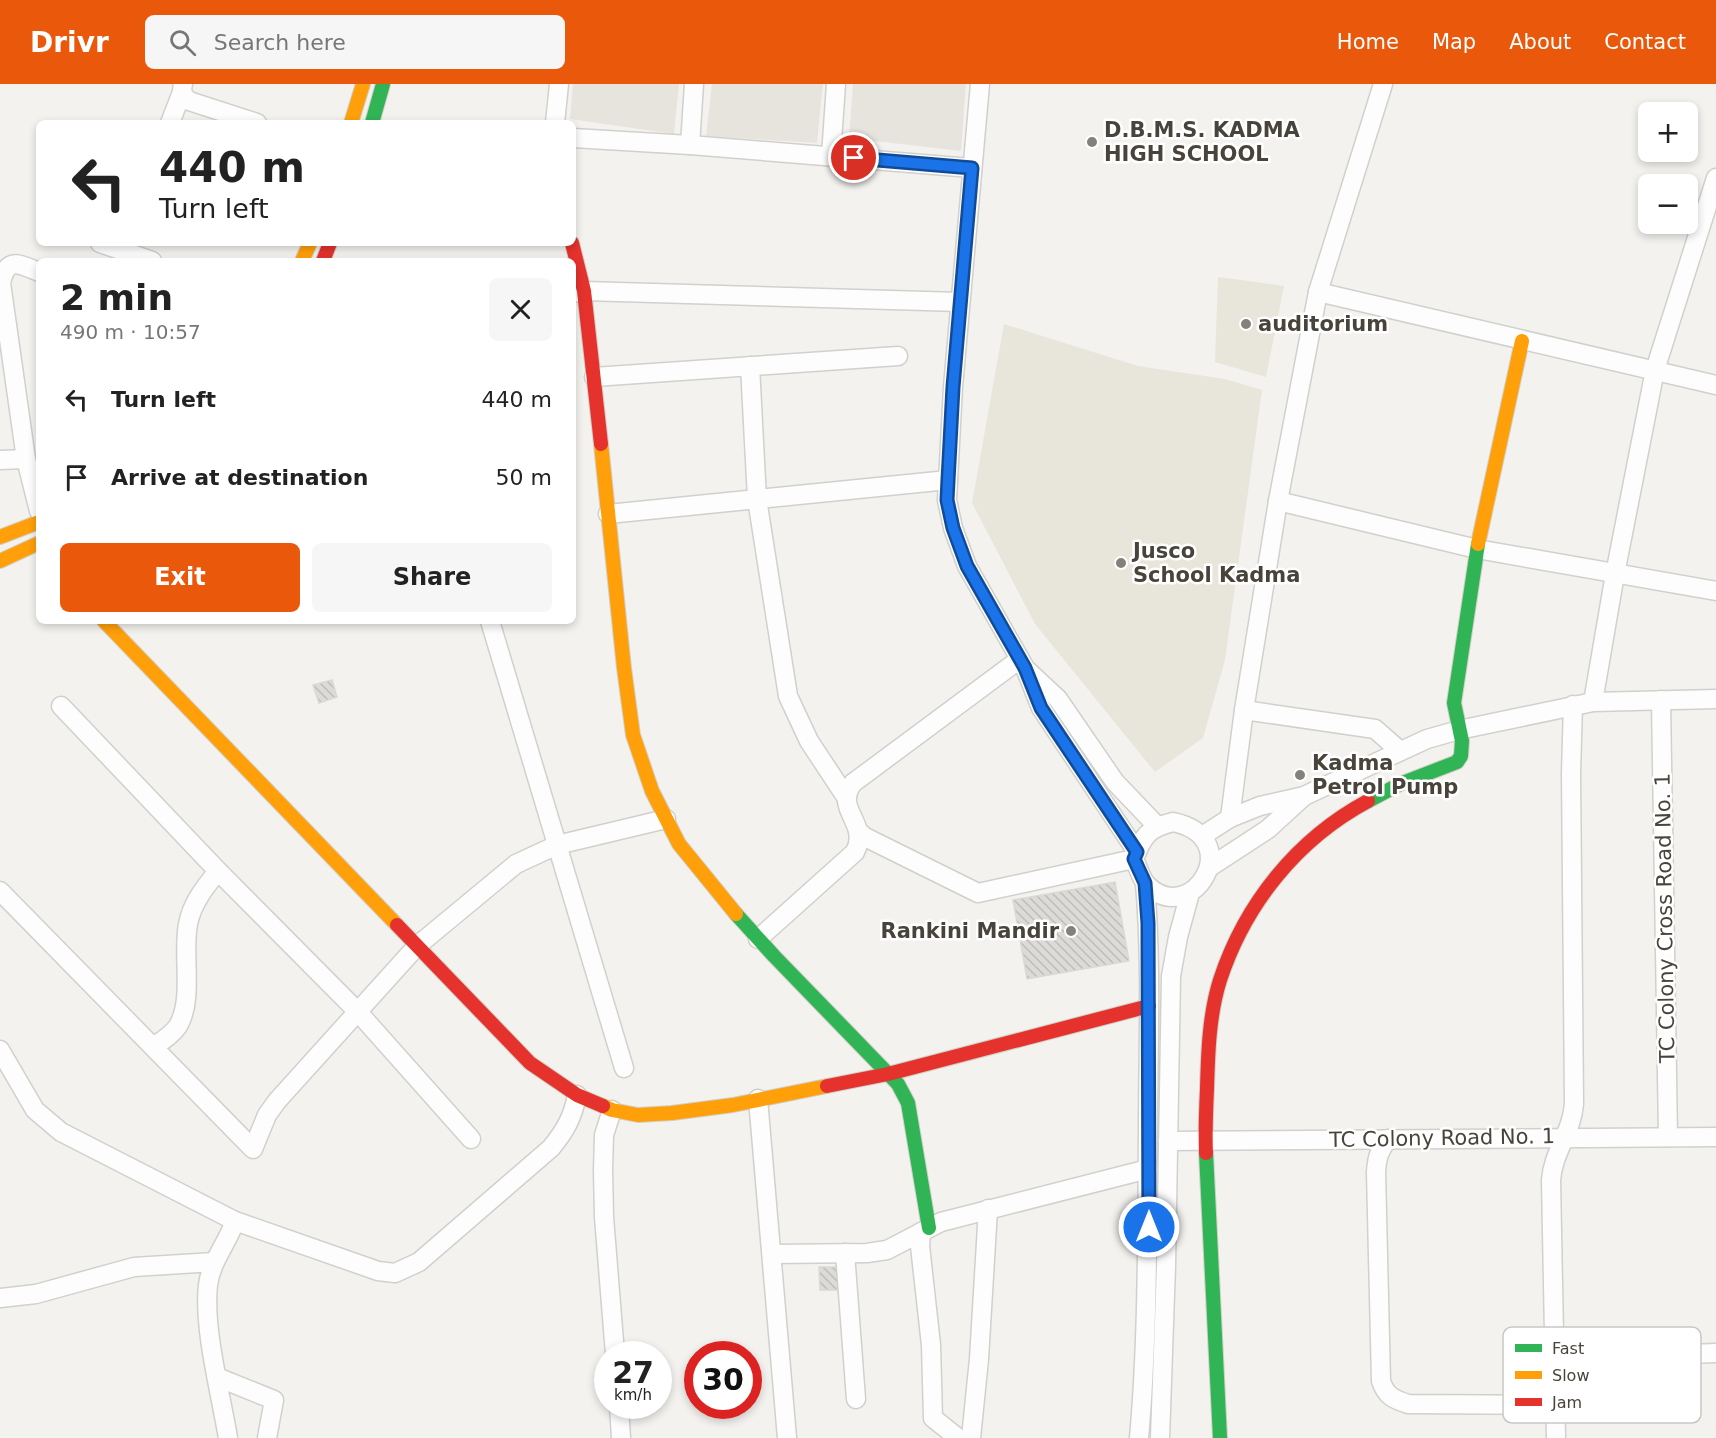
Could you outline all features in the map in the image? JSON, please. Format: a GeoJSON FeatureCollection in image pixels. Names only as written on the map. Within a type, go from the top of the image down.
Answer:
{"type":"FeatureCollection","features":[{"type":"Feature","properties":{"kind":"street"},"geometry":{"type":"LineString","coordinates":[[352,120],[363,84]]}},
{"type":"Feature","properties":{"kind":"street"},"geometry":{"type":"LineString","coordinates":[[373,120],[383,84]]}},
{"type":"Feature","properties":{"kind":"street"},"geometry":{"type":"LineString","coordinates":[[555,120],[559,84]]}},
{"type":"Feature","properties":{"kind":"street"},"geometry":{"type":"LineString","coordinates":[[690,145],[694,84]]}},
{"type":"Feature","properties":{"kind":"street"},"geometry":{"type":"LineString","coordinates":[[831,156],[836,84]]}},
{"type":"Feature","properties":{"kind":"street"},"geometry":{"type":"LineString","coordinates":[[980,84],[960,303],[947,500],[953,528],[967,566],[1022,663],[1041,708],[1136,856],[1145,883],[1149,1006],[1148,1250],[1144,1377],[1139,1438]]}},
{"type":"Feature","properties":{"kind":"street"},"geometry":{"type":"LineString","coordinates":[[1230,818],[1244,710],[1278,501],[1318,292],[1383,84]]}},
{"type":"Feature","properties":{"kind":"street"},"geometry":{"type":"LineString","coordinates":[[171,120],[183,88]]}},
{"type":"Feature","properties":{"kind":"street"},"geometry":{"type":"LineString","coordinates":[[183,88],[184,98],[189,101],[248,120]]}},
{"type":"Feature","properties":{"kind":"street"},"geometry":{"type":"LineString","coordinates":[[576,138],[972,168]]}},
{"type":"Feature","properties":{"kind":"street"},"geometry":{"type":"LineString","coordinates":[[1593,702],[1654,370],[1716,178]]}},
{"type":"Feature","properties":{"kind":"street"},"geometry":{"type":"LineString","coordinates":[[109,246],[143,258]]}},
{"type":"Feature","properties":{"kind":"street"},"geometry":{"type":"LineString","coordinates":[[36,271],[19,264],[12,264],[6,267],[1,283],[26,459],[36,500]]}},
{"type":"Feature","properties":{"kind":"street"},"geometry":{"type":"LineString","coordinates":[[576,271],[594,377],[633,735],[652,791],[679,844],[719,895],[758,939],[898,1084],[908,1103],[925,1230],[920,1246],[931,1345],[933,1418],[952,1436]]}},
{"type":"Feature","properties":{"kind":"street"},"geometry":{"type":"LineString","coordinates":[[579,292],[960,303]]}},
{"type":"Feature","properties":{"kind":"street"},"geometry":{"type":"LineString","coordinates":[[1318,292],[1716,385]]}},
{"type":"Feature","properties":{"kind":"street"},"geometry":{"type":"LineString","coordinates":[[1220,1438],[1205,1141],[1209,1038],[1220,981],[1243,925],[1276,876],[1312,838],[1353,809],[1390,789],[1457,762],[1464,751],[1454,715],[1454,703],[1477,549],[1522,340]]}},
{"type":"Feature","properties":{"kind":"street"},"geometry":{"type":"LineString","coordinates":[[594,377],[898,356]]}},
{"type":"Feature","properties":{"kind":"street"},"geometry":{"type":"LineString","coordinates":[[750,366],[757,499],[788,696],[809,741],[846,797]]}},
{"type":"Feature","properties":{"kind":"street"},"geometry":{"type":"LineString","coordinates":[[0,460],[26,459]]}},
{"type":"Feature","properties":{"kind":"street"},"geometry":{"type":"LineString","coordinates":[[608,514],[948,480]]}},
{"type":"Feature","properties":{"kind":"street"},"geometry":{"type":"LineString","coordinates":[[1278,501],[1477,549],[1716,591]]}},
{"type":"Feature","properties":{"kind":"street"},"geometry":{"type":"LineString","coordinates":[[0,537],[36,523]]}},
{"type":"Feature","properties":{"kind":"street"},"geometry":{"type":"LineString","coordinates":[[20,530],[36,547]]}},
{"type":"Feature","properties":{"kind":"street"},"geometry":{"type":"LineString","coordinates":[[0,561],[36,548]]}},
{"type":"Feature","properties":{"kind":"street"},"geometry":{"type":"LineString","coordinates":[[107,624],[530,1063],[578,1095],[612,1110],[638,1115],[672,1113],[758,1100],[888,1074],[1149,1006]]}},
{"type":"Feature","properties":{"kind":"street"},"geometry":{"type":"LineString","coordinates":[[491,624],[624,1068]]}},
{"type":"Feature","properties":{"kind":"street"},"geometry":{"type":"LineString","coordinates":[[758,939],[855,852],[860,843],[858,831],[846,803],[846,797],[853,783],[1022,663]]}},
{"type":"Feature","properties":{"kind":"street"},"geometry":{"type":"LineString","coordinates":[[1022,663],[1058,699],[1115,782],[1157,826]]}},
{"type":"Feature","properties":{"kind":"street"},"geometry":{"type":"LineString","coordinates":[[1202,836],[1230,818],[1260,806],[1304,796],[1400,751],[1459,730],[1593,702],[1716,699]]}},
{"type":"Feature","properties":{"kind":"street","name":"TC Colony Cross Road No. 1"},"geometry":{"type":"LineString","coordinates":[[1661,700],[1668,1137]]}},
{"type":"Feature","properties":{"kind":"street"},"geometry":{"type":"LineString","coordinates":[[1553,1327],[1551,1180],[1554,1159],[1573,1115],[1574,1104],[1571,773],[1573,705]]}},
{"type":"Feature","properties":{"kind":"street"},"geometry":{"type":"LineString","coordinates":[[61,706],[218,871],[357,1012],[471,1139]]}},
{"type":"Feature","properties":{"kind":"street"},"geometry":{"type":"LineString","coordinates":[[1244,710],[1375,729],[1400,751]]}},
{"type":"Feature","properties":{"kind":"street"},"geometry":{"type":"LineString","coordinates":[[1210,867],[1268,829],[1304,796]]}},
{"type":"Feature","properties":{"kind":"street"},"geometry":{"type":"LineString","coordinates":[[0,891],[253,1149],[267,1115],[277,1101],[417,945],[516,864],[557,845],[666,819]]}},
{"type":"Feature","properties":{"kind":"street"},"geometry":{"type":"LineString","coordinates":[[1136,856],[1144,837],[1157,826],[1173,822],[1189,825],[1202,836],[1210,850],[1210,867],[1203,882],[1190,892],[1174,897],[1158,893],[1145,883]]}},
{"type":"Feature","properties":{"kind":"street"},"geometry":{"type":"LineString","coordinates":[[858,831],[978,893],[1136,856]]}},
{"type":"Feature","properties":{"kind":"street"},"geometry":{"type":"LineString","coordinates":[[153,1047],[166,1039],[177,1026],[185,1007],[188,922],[194,906],[218,871]]}},
{"type":"Feature","properties":{"kind":"street"},"geometry":{"type":"LineString","coordinates":[[1161,1438],[1171,975],[1190,892]]}},
{"type":"Feature","properties":{"kind":"street"},"geometry":{"type":"LineString","coordinates":[[0,1050],[35,1110],[48,1123],[78,1142],[235,1221],[378,1271],[395,1273],[419,1262],[551,1148],[567,1127],[575,1110],[578,1095]]}},
{"type":"Feature","properties":{"kind":"street"},"geometry":{"type":"LineString","coordinates":[[758,1100],[787,1438]]}},
{"type":"Feature","properties":{"kind":"street"},"geometry":{"type":"LineString","coordinates":[[612,1110],[604,1135],[603,1170],[604,1217],[614,1341]]}},
{"type":"Feature","properties":{"kind":"street","name":"TC Colony Road No. 1"},"geometry":{"type":"LineString","coordinates":[[1168,1141],[1716,1137]]}},
{"type":"Feature","properties":{"kind":"street"},"geometry":{"type":"LineString","coordinates":[[1388,1139],[1380,1148],[1376,1172],[1381,1381],[1384,1391],[1392,1398],[1408,1404],[1503,1405]]}},
{"type":"Feature","properties":{"kind":"street"},"geometry":{"type":"LineString","coordinates":[[772,1254],[887,1250],[941,1222],[1148,1169]]}},
{"type":"Feature","properties":{"kind":"street"},"geometry":{"type":"LineString","coordinates":[[971,1438],[979,1359],[988,1209]]}},
{"type":"Feature","properties":{"kind":"street"},"geometry":{"type":"LineString","coordinates":[[228,1438],[208,1314],[208,1286],[214,1262],[231,1233],[235,1221]]}},
{"type":"Feature","properties":{"kind":"street"},"geometry":{"type":"LineString","coordinates":[[845,1253],[856,1399]]}},
{"type":"Feature","properties":{"kind":"street"},"geometry":{"type":"LineString","coordinates":[[0,1298],[36,1294],[134,1267],[214,1262]]}},
{"type":"Feature","properties":{"kind":"street"},"geometry":{"type":"LineString","coordinates":[[1701,1354],[1716,1353]]}},
{"type":"Feature","properties":{"kind":"street"},"geometry":{"type":"LineString","coordinates":[[217,1377],[274,1400],[267,1438]]}},
{"type":"Feature","properties":{"kind":"street"},"geometry":{"type":"LineString","coordinates":[[620,1419],[621,1438]]}},
{"type":"Feature","properties":{"kind":"street"},"geometry":{"type":"LineString","coordinates":[[1556,1423],[1556,1438]]}},
{"type":"Feature","properties":{"kind":"shaded area"},"geometry":{"type":"Polygon","coordinates":[[[573,84],[679,84],[674,134],[570,119],[573,84]]]}},
{"type":"Feature","properties":{"kind":"shaded area"},"geometry":{"type":"Polygon","coordinates":[[[712,84],[823,84],[817,143],[706,136],[712,84]]]}},
{"type":"Feature","properties":{"kind":"shaded area"},"geometry":{"type":"Polygon","coordinates":[[[853,84],[966,84],[961,151],[849,138],[853,84]]]}},
{"type":"Feature","properties":{"kind":"shaded area","name":"auditorium"},"geometry":{"type":"Polygon","coordinates":[[[1218,277],[1284,286],[1266,377],[1215,362],[1218,277]]]}},
{"type":"Feature","properties":{"kind":"shaded area","name":"Jusco School Kadma"},"geometry":{"type":"Polygon","coordinates":[[[1004,324],[1138,366],[1225,379],[1262,390],[1225,660],[1203,738],[1155,772],[1035,624],[972,503],[1004,324]]]}},
{"type":"Feature","properties":{"kind":"building"},"geometry":{"type":"Polygon","coordinates":[[[332,680],[337,697],[319,703],[313,685],[332,680]]]}},
{"type":"Feature","properties":{"kind":"building","name":"Rankini Mandir"},"geometry":{"type":"Polygon","coordinates":[[[1115,882],[1129,961],[1027,979],[1013,900],[1115,882]]]}},
{"type":"Feature","properties":{"kind":"building"},"geometry":{"type":"Polygon","coordinates":[[[819,1267],[842,1267],[842,1290],[820,1290],[819,1267]]]}},
{"type":"Feature","properties":{"kind":"traffic: fast"},"geometry":{"type":"LineString","coordinates":[[373,120],[383,84]]}},
{"type":"Feature","properties":{"kind":"traffic: fast"},"geometry":{"type":"LineString","coordinates":[[1368,801],[1400,784],[1457,762],[1461,756],[1462,741],[1454,703],[1478,544]]}},
{"type":"Feature","properties":{"kind":"traffic: fast"},"geometry":{"type":"LineString","coordinates":[[736,914],[898,1084],[908,1103],[929,1228]]}},
{"type":"Feature","properties":{"kind":"traffic: fast"},"geometry":{"type":"LineString","coordinates":[[1206,1153],[1220,1438]]}},
{"type":"Feature","properties":{"kind":"traffic: slow"},"geometry":{"type":"LineString","coordinates":[[352,120],[363,84]]}},
{"type":"Feature","properties":{"kind":"traffic: slow"},"geometry":{"type":"LineString","coordinates":[[303,258],[309,246]]}},
{"type":"Feature","properties":{"kind":"traffic: slow"},"geometry":{"type":"LineString","coordinates":[[1478,544],[1522,341]]}},
{"type":"Feature","properties":{"kind":"traffic: slow"},"geometry":{"type":"LineString","coordinates":[[601,444],[633,735],[652,791],[679,844],[736,914]]}},
{"type":"Feature","properties":{"kind":"traffic: slow"},"geometry":{"type":"LineString","coordinates":[[0,537],[36,523]]}},
{"type":"Feature","properties":{"kind":"traffic: slow"},"geometry":{"type":"LineString","coordinates":[[0,561],[36,544]]}},
{"type":"Feature","properties":{"kind":"traffic: slow"},"geometry":{"type":"LineString","coordinates":[[107,624],[397,925]]}},
{"type":"Feature","properties":{"kind":"traffic: slow"},"geometry":{"type":"LineString","coordinates":[[603,1106],[638,1115],[672,1113],[733,1105],[827,1086]]}},
{"type":"Feature","properties":{"kind":"traffic: jam"},"geometry":{"type":"LineString","coordinates":[[324,258],[329,246]]}},
{"type":"Feature","properties":{"kind":"traffic: jam"},"geometry":{"type":"LineString","coordinates":[[573,246],[576,258]]}},
{"type":"Feature","properties":{"kind":"traffic: jam"},"geometry":{"type":"LineString","coordinates":[[576,259],[584,291],[601,444]]}},
{"type":"Feature","properties":{"kind":"traffic: jam"},"geometry":{"type":"LineString","coordinates":[[1206,1153],[1211,1020],[1216,993],[1231,952],[1259,900],[1277,876],[1318,834],[1342,816],[1368,801]]}},
{"type":"Feature","properties":{"kind":"traffic: jam"},"geometry":{"type":"LineString","coordinates":[[397,925],[530,1063],[577,1095],[603,1106]]}},
{"type":"Feature","properties":{"kind":"traffic: jam"},"geometry":{"type":"LineString","coordinates":[[827,1086],[888,1074],[1149,1006]]}},
{"type":"Feature","properties":{"kind":"place","name":"D.B.M.S. KADMA HIGH SCHOOL"},"geometry":{"type":"Point","coordinates":[1092,142]}},
{"type":"Feature","properties":{"kind":"place","name":"auditorium"},"geometry":{"type":"Point","coordinates":[1246,324]}},
{"type":"Feature","properties":{"kind":"place","name":"Jusco School Kadma"},"geometry":{"type":"Point","coordinates":[1121,563]}},
{"type":"Feature","properties":{"kind":"place","name":"Kadma Petrol Pump"},"geometry":{"type":"Point","coordinates":[1300,775]}},
{"type":"Feature","properties":{"kind":"place","name":"Rankini Mandir"},"geometry":{"type":"Point","coordinates":[1071,931]}},
{"type":"Feature","properties":{"kind":"route"},"geometry":{"type":"LineString","coordinates":[[854,158],[972,168],[953,387],[947,500],[953,528],[967,566],[1025,668],[1041,708],[1137,852],[1134,859],[1145,883],[1148,923],[1149,1227]]}}]}
